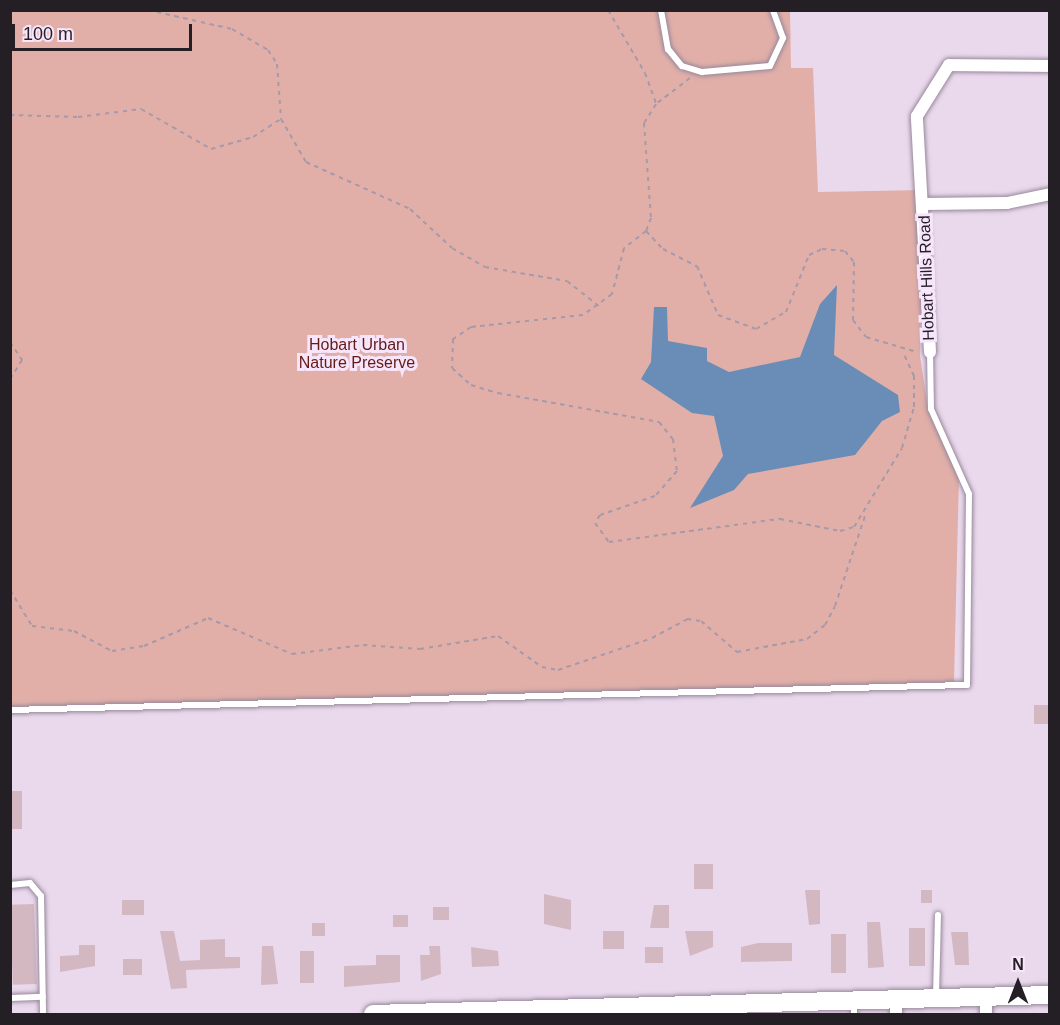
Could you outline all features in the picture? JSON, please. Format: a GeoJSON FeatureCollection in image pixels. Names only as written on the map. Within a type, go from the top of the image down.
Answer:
{"type":"FeatureCollection","features":[{"type":"Feature","properties":{"kind":"street","name":"Hobart Hills Road"},"geometry":{"type":"LineString","coordinates":[[930,352],[924,204],[917,116],[949,65],[1050,66]]}},
{"type":"Feature","properties":{"kind":"street","name":"Hobart Hills Road"},"geometry":{"type":"LineString","coordinates":[[924,204],[1007,203],[1050,194]]}},
{"type":"Feature","properties":{"kind":"street"},"geometry":{"type":"LineString","coordinates":[[373,1014],[896,1008],[936,1000],[986,1006],[1050,995]]}},
{"type":"Feature","properties":{"kind":"lane"},"geometry":{"type":"LineString","coordinates":[[661,10],[668,49],[682,66],[702,72],[770,66],[783,38],[773,10]]}},
{"type":"Feature","properties":{"kind":"lane"},"geometry":{"type":"LineString","coordinates":[[10,710],[967,685],[969,494],[931,409],[930,352]]}},
{"type":"Feature","properties":{"kind":"lane"},"geometry":{"type":"LineString","coordinates":[[10,885],[30,883],[41,896],[43,1014]]}},
{"type":"Feature","properties":{"kind":"lane"},"geometry":{"type":"LineString","coordinates":[[936,1000],[938,915]]}},
{"type":"Feature","properties":{"kind":"lane"},"geometry":{"type":"LineString","coordinates":[[10,998],[43,997]]}},
{"type":"Feature","properties":{"kind":"path"},"geometry":{"type":"LineString","coordinates":[[148,10],[232,29],[268,50],[277,64],[281,119],[306,162],[410,209],[452,248],[485,267],[567,281],[600,307]]}},
{"type":"Feature","properties":{"kind":"path"},"geometry":{"type":"LineString","coordinates":[[608,10],[645,73],[656,104]]}},
{"type":"Feature","properties":{"kind":"path"},"geometry":{"type":"LineString","coordinates":[[702,72],[656,104],[642,141],[651,218],[646,231],[624,248],[612,294],[600,307],[583,315],[471,327],[453,339],[448,355],[452,368],[471,385],[659,422],[673,439],[677,471],[655,496],[600,514],[596,523],[609,542],[780,519],[840,531],[865,515]]}},
{"type":"Feature","properties":{"kind":"path"},"geometry":{"type":"LineString","coordinates":[[10,115],[78,117],[141,109],[212,149],[253,136],[281,119]]}},
{"type":"Feature","properties":{"kind":"path"},"geometry":{"type":"LineString","coordinates":[[646,231],[663,249],[698,266],[718,315],[756,329],[786,312],[809,255],[822,249],[844,251],[854,262],[852,320],[866,337],[903,352],[930,352]]}},
{"type":"Feature","properties":{"kind":"path"},"geometry":{"type":"LineString","coordinates":[[10,342],[22,360],[10,379]]}},
{"type":"Feature","properties":{"kind":"path"},"geometry":{"type":"LineString","coordinates":[[10,590],[32,626],[74,631],[112,651],[144,646],[213,618],[292,654],[363,645],[404,651],[498,636],[542,667],[558,670],[652,638],[687,619],[701,621],[737,652],[807,639],[825,625],[835,606],[865,515],[902,448],[914,406],[914,376],[903,352]]}},
{"type":"Feature","properties":{"kind":"green space","name":"Hobart Urban Nature Preserve"},"geometry":{"type":"Polygon","coordinates":[[[10,11],[790,11],[791,68],[813,68],[818,192],[923,190],[920,356],[928,409],[959,477],[954,682],[11,709],[10,11]]]}},
{"type":"Feature","properties":{"kind":"water"},"geometry":{"type":"Polygon","coordinates":[[[837,285],[834,355],[898,395],[900,412],[882,421],[855,455],[748,474],[734,490],[690,508],[723,456],[714,416],[692,413],[641,379],[651,362],[654,307],[667,307],[668,341],[707,348],[707,361],[729,372],[800,357],[820,304],[837,285]]]}},
{"type":"Feature","properties":{"kind":"building"},"geometry":{"type":"Polygon","coordinates":[[[1034,705],[1050,705],[1050,724],[1034,724],[1034,705]]]}},
{"type":"Feature","properties":{"kind":"building"},"geometry":{"type":"Polygon","coordinates":[[[10,791],[22,791],[22,829],[10,829],[10,791]]]}},
{"type":"Feature","properties":{"kind":"building"},"geometry":{"type":"Polygon","coordinates":[[[694,864],[713,864],[713,889],[694,889],[694,864]]]}},
{"type":"Feature","properties":{"kind":"building"},"geometry":{"type":"Polygon","coordinates":[[[805,890],[820,890],[820,924],[809,925],[805,890]]]}},
{"type":"Feature","properties":{"kind":"building"},"geometry":{"type":"Polygon","coordinates":[[[921,890],[932,890],[932,903],[921,903],[921,890]]]}},
{"type":"Feature","properties":{"kind":"building"},"geometry":{"type":"Polygon","coordinates":[[[544,894],[571,900],[571,930],[544,924],[544,894]]]}},
{"type":"Feature","properties":{"kind":"building"},"geometry":{"type":"Polygon","coordinates":[[[122,900],[144,900],[144,915],[122,915],[122,900]]]}},
{"type":"Feature","properties":{"kind":"building"},"geometry":{"type":"Polygon","coordinates":[[[34,904],[37,984],[13,985],[10,905],[34,904]]]}},
{"type":"Feature","properties":{"kind":"building"},"geometry":{"type":"Polygon","coordinates":[[[654,905],[669,905],[669,928],[650,928],[654,905]]]}},
{"type":"Feature","properties":{"kind":"building"},"geometry":{"type":"Polygon","coordinates":[[[433,907],[449,907],[449,920],[433,920],[433,907]]]}},
{"type":"Feature","properties":{"kind":"building"},"geometry":{"type":"Polygon","coordinates":[[[393,915],[408,915],[408,927],[393,927],[393,915]]]}},
{"type":"Feature","properties":{"kind":"building"},"geometry":{"type":"Polygon","coordinates":[[[867,922],[880,922],[884,967],[868,968],[867,922]]]}},
{"type":"Feature","properties":{"kind":"building"},"geometry":{"type":"Polygon","coordinates":[[[312,923],[325,923],[325,936],[312,936],[312,923]]]}},
{"type":"Feature","properties":{"kind":"building"},"geometry":{"type":"Polygon","coordinates":[[[909,928],[925,928],[925,966],[909,966],[909,928]]]}},
{"type":"Feature","properties":{"kind":"building"},"geometry":{"type":"Polygon","coordinates":[[[160,931],[174,931],[180,961],[200,960],[200,940],[225,939],[225,957],[240,957],[240,968],[186,970],[187,988],[171,989],[160,931]]]}},
{"type":"Feature","properties":{"kind":"building"},"geometry":{"type":"Polygon","coordinates":[[[603,931],[624,931],[624,949],[603,949],[603,931]]]}},
{"type":"Feature","properties":{"kind":"building"},"geometry":{"type":"Polygon","coordinates":[[[685,931],[713,931],[713,947],[690,956],[685,931]]]}},
{"type":"Feature","properties":{"kind":"building"},"geometry":{"type":"Polygon","coordinates":[[[951,932],[968,932],[969,965],[955,965],[951,932]]]}},
{"type":"Feature","properties":{"kind":"building"},"geometry":{"type":"Polygon","coordinates":[[[831,934],[846,934],[846,973],[831,973],[831,934]]]}},
{"type":"Feature","properties":{"kind":"building"},"geometry":{"type":"Polygon","coordinates":[[[758,943],[792,943],[792,961],[741,962],[741,947],[758,943]]]}},
{"type":"Feature","properties":{"kind":"building"},"geometry":{"type":"Polygon","coordinates":[[[79,945],[95,945],[95,966],[60,972],[60,956],[79,955],[79,945]]]}},
{"type":"Feature","properties":{"kind":"building"},"geometry":{"type":"Polygon","coordinates":[[[262,946],[273,946],[278,984],[261,985],[262,946]]]}},
{"type":"Feature","properties":{"kind":"building"},"geometry":{"type":"Polygon","coordinates":[[[429,946],[440,946],[441,974],[421,981],[420,955],[430,955],[429,946]]]}},
{"type":"Feature","properties":{"kind":"building"},"geometry":{"type":"Polygon","coordinates":[[[471,947],[498,951],[499,966],[472,967],[471,947]]]}},
{"type":"Feature","properties":{"kind":"building"},"geometry":{"type":"Polygon","coordinates":[[[645,947],[663,947],[663,963],[645,963],[645,947]]]}},
{"type":"Feature","properties":{"kind":"building"},"geometry":{"type":"Polygon","coordinates":[[[300,951],[314,951],[314,983],[300,983],[300,951]]]}},
{"type":"Feature","properties":{"kind":"building"},"geometry":{"type":"Polygon","coordinates":[[[376,955],[400,955],[400,982],[344,987],[344,966],[376,965],[376,955]]]}},
{"type":"Feature","properties":{"kind":"building"},"geometry":{"type":"Polygon","coordinates":[[[123,959],[142,959],[142,975],[123,975],[123,959]]]}}]}
